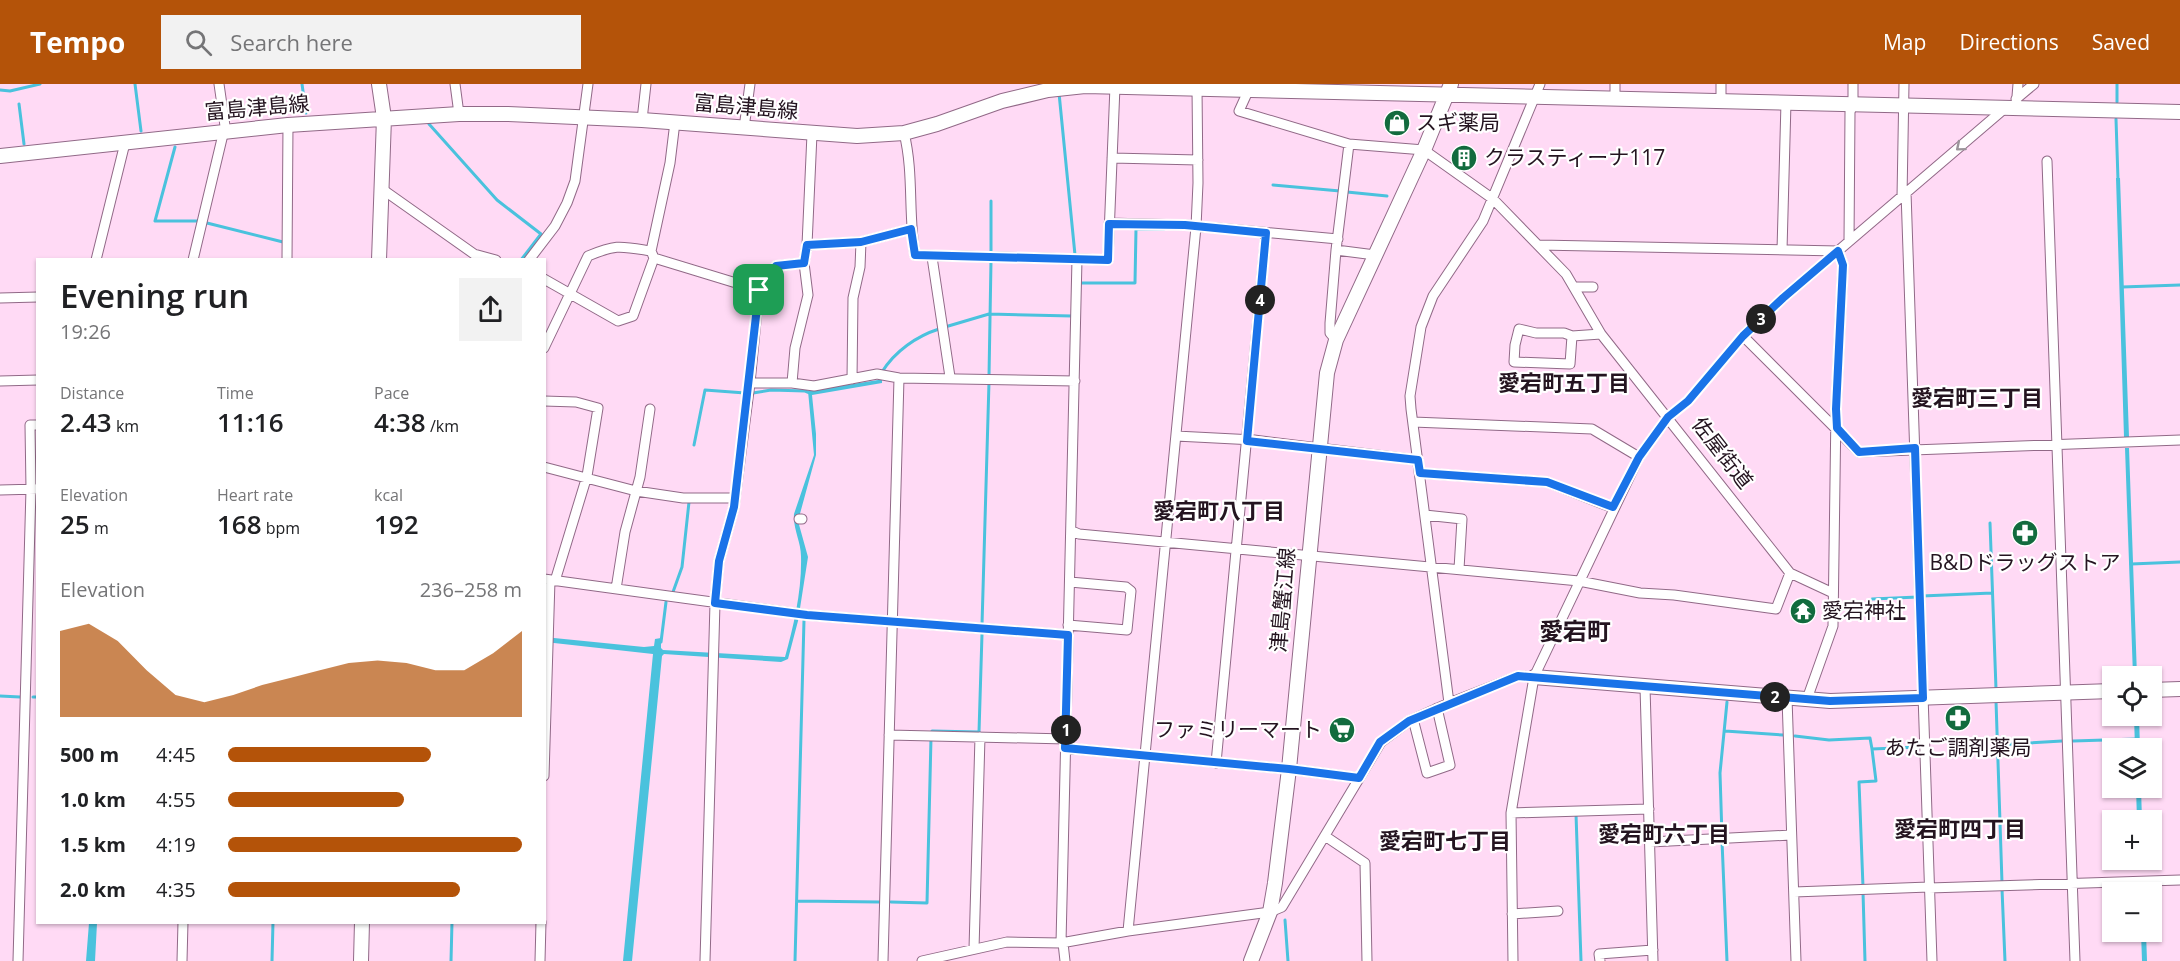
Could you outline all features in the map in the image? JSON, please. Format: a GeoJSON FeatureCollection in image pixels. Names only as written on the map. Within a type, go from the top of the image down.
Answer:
{"type":"FeatureCollection","features":[{"type":"Feature","properties":{"kind":"main road"},"geometry":{"type":"LineString","coordinates":[[379,84],[384,118],[380,258]]}},
{"type":"Feature","properties":{"kind":"main road","name":"富島津島線"},"geometry":{"type":"LineString","coordinates":[[0,156],[288,125],[459,114],[642,120],[857,136],[904,133],[937,124],[1002,100],[1036,92],[1110,85],[1197,88],[1229,86],[1249,89],[1303,87],[1538,91],[1615,99],[2012,106],[2180,112]]}},
{"type":"Feature","properties":{"kind":"main road","name":"津島蟹江線"},"geometry":{"type":"LineString","coordinates":[[1251,961],[1270,912],[1289,769],[1327,373],[1336,340],[1424,150],[1449,89]]}},
{"type":"Feature","properties":{"kind":"main road"},"geometry":{"type":"LineString","coordinates":[[1534,677],[1830,701],[2102,691]]}},
{"type":"Feature","properties":{"kind":"main road"},"geometry":{"type":"LineString","coordinates":[[2162,690],[2180,689]]}},
{"type":"Feature","properties":{"kind":"main road"},"geometry":{"type":"LineString","coordinates":[[361,961],[362,924]]}},
{"type":"Feature","properties":{"kind":"street"},"geometry":{"type":"LineString","coordinates":[[193,258],[225,126],[219,84]]}},
{"type":"Feature","properties":{"kind":"street"},"geometry":{"type":"LineString","coordinates":[[455,84],[459,114]]}},
{"type":"Feature","properties":{"kind":"street"},"geometry":{"type":"LineString","coordinates":[[531,258],[555,226],[576,181],[588,84]]}},
{"type":"Feature","properties":{"kind":"street"},"geometry":{"type":"LineString","coordinates":[[642,120],[646,84]]}},
{"type":"Feature","properties":{"kind":"street"},"geometry":{"type":"LineString","coordinates":[[744,128],[750,84]]}},
{"type":"Feature","properties":{"kind":"street"},"geometry":{"type":"LineString","coordinates":[[1615,84],[1615,99]]}},
{"type":"Feature","properties":{"kind":"street"},"geometry":{"type":"LineString","coordinates":[[1721,84],[1721,101]]}},
{"type":"Feature","properties":{"kind":"street"},"geometry":{"type":"LineString","coordinates":[[1849,241],[1850,112],[1853,104],[1853,84]]}},
{"type":"Feature","properties":{"kind":"street"},"geometry":{"type":"LineString","coordinates":[[1904,84],[1904,195],[1932,961]]}},
{"type":"Feature","properties":{"kind":"street"},"geometry":{"type":"LineString","coordinates":[[2012,106],[2018,84]]}},
{"type":"Feature","properties":{"kind":"street"},"geometry":{"type":"LineString","coordinates":[[1513,961],[1511,813],[1534,677],[1613,507],[1639,457],[1668,417],[1688,401],[1743,336],[1783,298],[2012,106],[2034,84]]}},
{"type":"Feature","properties":{"kind":"street"},"geometry":{"type":"LineString","coordinates":[[904,133],[909,153],[911,229],[915,255],[1108,260],[1112,158],[1110,85]]}},
{"type":"Feature","properties":{"kind":"street"},"geometry":{"type":"LineString","coordinates":[[1128,931],[1196,227],[1197,88]]}},
{"type":"Feature","properties":{"kind":"street"},"geometry":{"type":"LineString","coordinates":[[1249,89],[1239,111],[1255,117],[1349,144],[1424,150]]}},
{"type":"Feature","properties":{"kind":"street"},"geometry":{"type":"LineString","coordinates":[[1449,703],[1410,396],[1421,327],[1433,296],[1483,221],[1538,91]]}},
{"type":"Feature","properties":{"kind":"street"},"geometry":{"type":"LineString","coordinates":[[1782,250],[1786,102]]}},
{"type":"Feature","properties":{"kind":"street"},"geometry":{"type":"LineString","coordinates":[[546,280],[618,321],[633,316],[652,255],[670,164],[675,122]]}},
{"type":"Feature","properties":{"kind":"street"},"geometry":{"type":"LineString","coordinates":[[287,258],[288,125]]}},
{"type":"Feature","properties":{"kind":"street"},"geometry":{"type":"LineString","coordinates":[[792,383],[795,348],[807,295],[804,263],[807,245],[812,134]]}},
{"type":"Feature","properties":{"kind":"street"},"geometry":{"type":"LineString","coordinates":[[96,258],[125,143]]}},
{"type":"Feature","properties":{"kind":"street"},"geometry":{"type":"LineString","coordinates":[[1336,340],[1330,333],[1330,323],[1349,144]]}},
{"type":"Feature","properties":{"kind":"street","name":"佐屋街道"},"geometry":{"type":"LineString","coordinates":[[1424,150],[1493,199],[1566,274],[1601,334],[1790,573],[1833,593]]}},
{"type":"Feature","properties":{"kind":"street"},"geometry":{"type":"LineString","coordinates":[[1112,158],[1198,160]]}},
{"type":"Feature","properties":{"kind":"street"},"geometry":{"type":"LineString","coordinates":[[2047,161],[2075,961]]}},
{"type":"Feature","properties":{"kind":"street"},"geometry":{"type":"LineString","coordinates":[[382,189],[472,257]]}},
{"type":"Feature","properties":{"kind":"street"},"geometry":{"type":"LineString","coordinates":[[1109,224],[1196,227],[1338,240]]}},
{"type":"Feature","properties":{"kind":"street"},"geometry":{"type":"LineString","coordinates":[[807,245],[861,242],[911,229]]}},
{"type":"Feature","properties":{"kind":"street"},"geometry":{"type":"LineString","coordinates":[[1216,763],[1266,233]]}},
{"type":"Feature","properties":{"kind":"street"},"geometry":{"type":"LineString","coordinates":[[852,379],[853,298],[860,267],[861,242]]}},
{"type":"Feature","properties":{"kind":"street"},"geometry":{"type":"LineString","coordinates":[[1539,245],[1838,251]]}},
{"type":"Feature","properties":{"kind":"street"},"geometry":{"type":"LineString","coordinates":[[546,344],[588,256],[610,247],[621,246],[759,290]]}},
{"type":"Feature","properties":{"kind":"street"},"geometry":{"type":"LineString","coordinates":[[1336,250],[1375,255]]}},
{"type":"Feature","properties":{"kind":"street"},"geometry":{"type":"LineString","coordinates":[[1807,699],[1833,626],[1836,409],[1843,265],[1838,251]]}},
{"type":"Feature","properties":{"kind":"street"},"geometry":{"type":"LineString","coordinates":[[932,257],[950,377]]}},
{"type":"Feature","properties":{"kind":"street"},"geometry":{"type":"LineString","coordinates":[[1065,961],[1062,943],[1065,744],[1077,259]]}},
{"type":"Feature","properties":{"kind":"street"},"geometry":{"type":"LineString","coordinates":[[705,961],[713,655],[719,561],[735,498],[759,290],[776,266],[804,263]]}},
{"type":"Feature","properties":{"kind":"street"},"geometry":{"type":"LineString","coordinates":[[1574,287],[1593,287]]}},
{"type":"Feature","properties":{"kind":"street"},"geometry":{"type":"LineString","coordinates":[[0,298],[36,297]]}},
{"type":"Feature","properties":{"kind":"street"},"geometry":{"type":"LineString","coordinates":[[1572,336],[1570,364],[1514,362],[1519,329],[1536,333],[1564,333],[1572,336],[1601,334]]}},
{"type":"Feature","properties":{"kind":"street"},"geometry":{"type":"LineString","coordinates":[[1743,336],[1859,452],[1915,448],[2180,440]]}},
{"type":"Feature","properties":{"kind":"street"},"geometry":{"type":"LineString","coordinates":[[750,383],[792,383],[814,390],[852,379],[882,375],[899,378],[950,377],[1075,381]]}},
{"type":"Feature","properties":{"kind":"street"},"geometry":{"type":"LineString","coordinates":[[883,961],[899,378]]}},
{"type":"Feature","properties":{"kind":"street"},"geometry":{"type":"LineString","coordinates":[[0,381],[36,380]]}},
{"type":"Feature","properties":{"kind":"street"},"geometry":{"type":"LineString","coordinates":[[546,401],[576,402],[598,408],[585,479],[550,580],[546,708]]}},
{"type":"Feature","properties":{"kind":"street"},"geometry":{"type":"LineString","coordinates":[[616,589],[650,409]]}},
{"type":"Feature","properties":{"kind":"street"},"geometry":{"type":"LineString","coordinates":[[1413,422],[1592,429],[1639,457]]}},
{"type":"Feature","properties":{"kind":"street"},"geometry":{"type":"LineString","coordinates":[[18,961],[34,489],[30,425],[36,425]]}},
{"type":"Feature","properties":{"kind":"street"},"geometry":{"type":"LineString","coordinates":[[1176,436],[1247,441],[1418,460]]}},
{"type":"Feature","properties":{"kind":"street"},"geometry":{"type":"LineString","coordinates":[[546,468],[636,491],[683,498],[735,498]]}},
{"type":"Feature","properties":{"kind":"street"},"geometry":{"type":"LineString","coordinates":[[1420,473],[1547,482],[1613,507]]}},
{"type":"Feature","properties":{"kind":"street"},"geometry":{"type":"LineString","coordinates":[[0,490],[34,489]]}},
{"type":"Feature","properties":{"kind":"street"},"geometry":{"type":"LineString","coordinates":[[1425,515],[1462,519],[1459,569]]}},
{"type":"Feature","properties":{"kind":"street"},"geometry":{"type":"LineString","coordinates":[[1071,531],[1078,534],[1579,581],[1631,591],[1776,609],[1790,573]]}},
{"type":"Feature","properties":{"kind":"street"},"geometry":{"type":"LineString","coordinates":[[550,580],[798,614],[892,622],[1068,630],[1127,630],[1131,591],[1126,587],[1070,582]]}},
{"type":"Feature","properties":{"kind":"street"},"geometry":{"type":"LineString","coordinates":[[922,961],[1007,942],[1062,943],[1128,931],[1270,912],[1282,907],[1380,742],[1413,719],[1437,708],[1518,676],[1534,677]]}},
{"type":"Feature","properties":{"kind":"street"},"geometry":{"type":"LineString","coordinates":[[1645,687],[1653,961]]}},
{"type":"Feature","properties":{"kind":"street"},"geometry":{"type":"LineString","coordinates":[[26,694],[36,694]]}},
{"type":"Feature","properties":{"kind":"street"},"geometry":{"type":"LineString","coordinates":[[1787,698],[1796,961]]}},
{"type":"Feature","properties":{"kind":"street"},"geometry":{"type":"LineString","coordinates":[[1413,719],[1427,773],[1450,765],[1437,708]]}},
{"type":"Feature","properties":{"kind":"street"},"geometry":{"type":"LineString","coordinates":[[889,735],[980,737],[1065,744],[1359,778]]}},
{"type":"Feature","properties":{"kind":"street"},"geometry":{"type":"LineString","coordinates":[[974,949],[980,737]]}},
{"type":"Feature","properties":{"kind":"street"},"geometry":{"type":"LineString","coordinates":[[1511,813],[1649,809]]}},
{"type":"Feature","properties":{"kind":"street"},"geometry":{"type":"LineString","coordinates":[[1650,842],[1791,835]]}},
{"type":"Feature","properties":{"kind":"street"},"geometry":{"type":"LineString","coordinates":[[1325,836],[1365,863],[1366,961]]}},
{"type":"Feature","properties":{"kind":"street"},"geometry":{"type":"LineString","coordinates":[[1794,892],[2180,880]]}},
{"type":"Feature","properties":{"kind":"street"},"geometry":{"type":"LineString","coordinates":[[1512,914],[1558,911]]}},
{"type":"Feature","properties":{"kind":"street"},"geometry":{"type":"LineString","coordinates":[[182,961],[183,924]]}},
{"type":"Feature","properties":{"kind":"street"},"geometry":{"type":"LineString","coordinates":[[540,961],[541,924]]}},
{"type":"Feature","properties":{"kind":"street"},"geometry":{"type":"LineString","coordinates":[[1600,961],[1599,954],[1653,950]]}},
{"type":"Feature","properties":{"kind":"water"},"geometry":{"type":"Polygon","coordinates":[[[2116,178],[2120,178],[2129,437],[2124,437],[2116,178]]]}},
{"type":"Feature","properties":{"kind":"water"},"geometry":{"type":"Polygon","coordinates":[[[882,371],[882,383],[812,395],[816,455],[798,521],[808,557],[798,621],[788,659],[781,662],[664,654],[662,656],[632,961],[623,961],[653,654],[546,642],[546,637],[644,647],[654,646],[655,639],[661,638],[663,650],[785,657],[799,594],[801,569],[801,551],[794,514],[814,455],[808,391],[878,380],[882,371]]]}},
{"type":"Feature","properties":{"kind":"water"},"geometry":{"type":"Polygon","coordinates":[[[2125,448],[2129,448],[2137,666],[2133,666],[2125,448]]]}},
{"type":"Feature","properties":{"kind":"water"},"geometry":{"type":"Polygon","coordinates":[[[2134,726],[2139,726],[2140,738],[2135,738],[2134,726]]]}},
{"type":"Feature","properties":{"kind":"water"},"geometry":{"type":"Polygon","coordinates":[[[2136,798],[2141,798],[2142,810],[2137,810],[2136,798]]]}},
{"type":"Feature","properties":{"kind":"water"},"geometry":{"type":"Polygon","coordinates":[[[89,924],[97,924],[95,961],[86,961],[89,924]]]}},
{"type":"Feature","properties":{"kind":"water"},"geometry":{"type":"Polygon","coordinates":[[[2141,942],[2146,942],[2147,961],[2142,961],[2141,942]]]}},
{"type":"Feature","properties":{"kind":"waterway"},"geometry":{"type":"LineString","coordinates":[[0,90],[10,91],[40,84]]}},
{"type":"Feature","properties":{"kind":"waterway"},"geometry":{"type":"LineString","coordinates":[[135,84],[141,131]]}},
{"type":"Feature","properties":{"kind":"waterway"},"geometry":{"type":"LineString","coordinates":[[302,84],[306,113]]}},
{"type":"Feature","properties":{"kind":"waterway"},"geometry":{"type":"LineString","coordinates":[[2117,84],[2117,102]]}},
{"type":"Feature","properties":{"kind":"waterway"},"geometry":{"type":"LineString","coordinates":[[1059,93],[1075,255]]}},
{"type":"Feature","properties":{"kind":"waterway"},"geometry":{"type":"LineString","coordinates":[[19,104],[24,144]]}},
{"type":"Feature","properties":{"kind":"waterway"},"geometry":{"type":"LineString","coordinates":[[2116,119],[2118,180]]}},
{"type":"Feature","properties":{"kind":"waterway"},"geometry":{"type":"LineString","coordinates":[[429,124],[497,200],[541,234],[523,258]]}},
{"type":"Feature","properties":{"kind":"waterway"},"geometry":{"type":"LineString","coordinates":[[175,147],[155,221],[198,221]]}},
{"type":"Feature","properties":{"kind":"waterway"},"geometry":{"type":"LineString","coordinates":[[1273,185],[1340,191]]}},
{"type":"Feature","properties":{"kind":"waterway"},"geometry":{"type":"LineString","coordinates":[[1347,192],[1387,196]]}},
{"type":"Feature","properties":{"kind":"waterway"},"geometry":{"type":"LineString","coordinates":[[991,201],[991,253]]}},
{"type":"Feature","properties":{"kind":"waterway"},"geometry":{"type":"LineString","coordinates":[[207,223],[283,242]]}},
{"type":"Feature","properties":{"kind":"waterway"},"geometry":{"type":"LineString","coordinates":[[1079,283],[1135,283],[1136,229],[1164,229]]}},
{"type":"Feature","properties":{"kind":"waterway"},"geometry":{"type":"LineString","coordinates":[[989,376],[991,261]]}},
{"type":"Feature","properties":{"kind":"waterway"},"geometry":{"type":"LineString","coordinates":[[2122,287],[2180,285]]}},
{"type":"Feature","properties":{"kind":"waterway"},"geometry":{"type":"LineString","coordinates":[[945,327],[989,314],[1072,316],[1073,313]]}},
{"type":"Feature","properties":{"kind":"waterway"},"geometry":{"type":"LineString","coordinates":[[882,372],[893,357],[907,345],[939,329]]}},
{"type":"Feature","properties":{"kind":"waterway"},"geometry":{"type":"LineString","coordinates":[[982,625],[989,382]]}},
{"type":"Feature","properties":{"kind":"waterway"},"geometry":{"type":"LineString","coordinates":[[694,445],[705,390],[745,393]]}},
{"type":"Feature","properties":{"kind":"waterway"},"geometry":{"type":"LineString","coordinates":[[753,393],[771,390],[810,393]]}},
{"type":"Feature","properties":{"kind":"waterway"},"geometry":{"type":"LineString","coordinates":[[673,592],[682,567],[689,502]]}},
{"type":"Feature","properties":{"kind":"waterway"},"geometry":{"type":"LineString","coordinates":[[1990,523],[1996,689]]}},
{"type":"Feature","properties":{"kind":"waterway"},"geometry":{"type":"LineString","coordinates":[[2131,564],[2180,562]]}},
{"type":"Feature","properties":{"kind":"waterway"},"geometry":{"type":"LineString","coordinates":[[1922,596],[1992,593]]}},
{"type":"Feature","properties":{"kind":"waterway"},"geometry":{"type":"LineString","coordinates":[[1872,599],[1918,597]]}},
{"type":"Feature","properties":{"kind":"waterway"},"geometry":{"type":"LineString","coordinates":[[661,642],[666,602]]}},
{"type":"Feature","properties":{"kind":"waterway"},"geometry":{"type":"LineString","coordinates":[[795,961],[804,620]]}},
{"type":"Feature","properties":{"kind":"waterway"},"geometry":{"type":"LineString","coordinates":[[932,733],[932,731],[979,732],[982,634]]}},
{"type":"Feature","properties":{"kind":"waterway"},"geometry":{"type":"LineString","coordinates":[[0,696],[20,697]]}},
{"type":"Feature","properties":{"kind":"waterway"},"geometry":{"type":"LineString","coordinates":[[1996,701],[2002,883]]}},
{"type":"Feature","properties":{"kind":"waterway"},"geometry":{"type":"LineString","coordinates":[[1722,837],[1720,773],[1727,702]]}},
{"type":"Feature","properties":{"kind":"waterway"},"geometry":{"type":"LineString","coordinates":[[1725,731],[1783,735]]}},
{"type":"Feature","properties":{"kind":"waterway"},"geometry":{"type":"LineString","coordinates":[[1795,736],[1829,740],[1870,738],[1872,749],[1920,747]]}},
{"type":"Feature","properties":{"kind":"waterway"},"geometry":{"type":"LineString","coordinates":[[891,902],[927,903],[931,738]]}},
{"type":"Feature","properties":{"kind":"waterway"},"geometry":{"type":"LineString","coordinates":[[2073,741],[2102,740]]}},
{"type":"Feature","properties":{"kind":"waterway"},"geometry":{"type":"LineString","coordinates":[[1997,745],[2062,741]]}},
{"type":"Feature","properties":{"kind":"waterway"},"geometry":{"type":"LineString","coordinates":[[1863,887],[1859,782],[1876,781],[1872,749]]}},
{"type":"Feature","properties":{"kind":"waterway"},"geometry":{"type":"LineString","coordinates":[[1576,814],[1581,961]]}},
{"type":"Feature","properties":{"kind":"waterway"},"geometry":{"type":"LineString","coordinates":[[1722,841],[1727,961]]}},
{"type":"Feature","properties":{"kind":"waterway"},"geometry":{"type":"LineString","coordinates":[[2002,889],[2005,961]]}},
{"type":"Feature","properties":{"kind":"waterway"},"geometry":{"type":"LineString","coordinates":[[1863,892],[1865,961]]}},
{"type":"Feature","properties":{"kind":"waterway"},"geometry":{"type":"LineString","coordinates":[[797,901],[879,902]]}},
{"type":"Feature","properties":{"kind":"waterway"},"geometry":{"type":"LineString","coordinates":[[1285,920],[1288,961]]}},
{"type":"Feature","properties":{"kind":"waterway"},"geometry":{"type":"LineString","coordinates":[[272,961],[273,924]]}},
{"type":"Feature","properties":{"kind":"waterway"},"geometry":{"type":"LineString","coordinates":[[451,961],[452,924]]}},
{"type":"Feature","properties":{"kind":"place","name":"スギ薬局"},"geometry":{"type":"Point","coordinates":[1397,123]}},
{"type":"Feature","properties":{"kind":"place","name":"クラスティーナ117"},"geometry":{"type":"Point","coordinates":[1464,158]}},
{"type":"Feature","properties":{"kind":"place","name":"B&Dドラッグストア"},"geometry":{"type":"Point","coordinates":[2025,533]}},
{"type":"Feature","properties":{"kind":"place","name":"愛宕神社"},"geometry":{"type":"Point","coordinates":[1803,611]}},
{"type":"Feature","properties":{"kind":"place","name":"あたご調剤薬局"},"geometry":{"type":"Point","coordinates":[1958,718]}},
{"type":"Feature","properties":{"kind":"place","name":"ファミリーマート"},"geometry":{"type":"Point","coordinates":[1342,730]}},
{"type":"Feature","properties":{"kind":"district","name":"愛宕町五丁目"},"geometry":{"type":"Point","coordinates":[1564,383]}},
{"type":"Feature","properties":{"kind":"district","name":"愛宕町三丁目"},"geometry":{"type":"Point","coordinates":[1977,398]}},
{"type":"Feature","properties":{"kind":"district","name":"愛宕町八丁目"},"geometry":{"type":"Point","coordinates":[1219,511]}},
{"type":"Feature","properties":{"kind":"district","name":"愛宕町"},"geometry":{"type":"Point","coordinates":[1575,632]}},
{"type":"Feature","properties":{"kind":"district","name":"愛宕町四丁目"},"geometry":{"type":"Point","coordinates":[1960,829]}},
{"type":"Feature","properties":{"kind":"district","name":"愛宕町六丁目"},"geometry":{"type":"Point","coordinates":[1664,834]}},
{"type":"Feature","properties":{"kind":"district","name":"愛宕町七丁目"},"geometry":{"type":"Point","coordinates":[1445,841]}},
{"type":"Feature","properties":{"kind":"route"},"geometry":{"type":"LineString","coordinates":[[1109,224],[1185,225],[1266,233],[1247,441],[1418,460],[1420,473],[1547,482],[1613,507],[1639,457],[1668,417],[1688,401],[1743,336],[1838,251],[1843,265],[1837,428],[1859,452],[1915,448],[1923,698],[1830,701],[1518,676],[1409,721],[1380,742],[1359,778],[1289,769],[1065,748],[1068,635],[807,615],[715,603],[719,561],[734,507],[759,290],[776,266],[804,263],[807,245],[843,245],[911,229],[915,255],[1108,260],[1109,224]]}}]}
